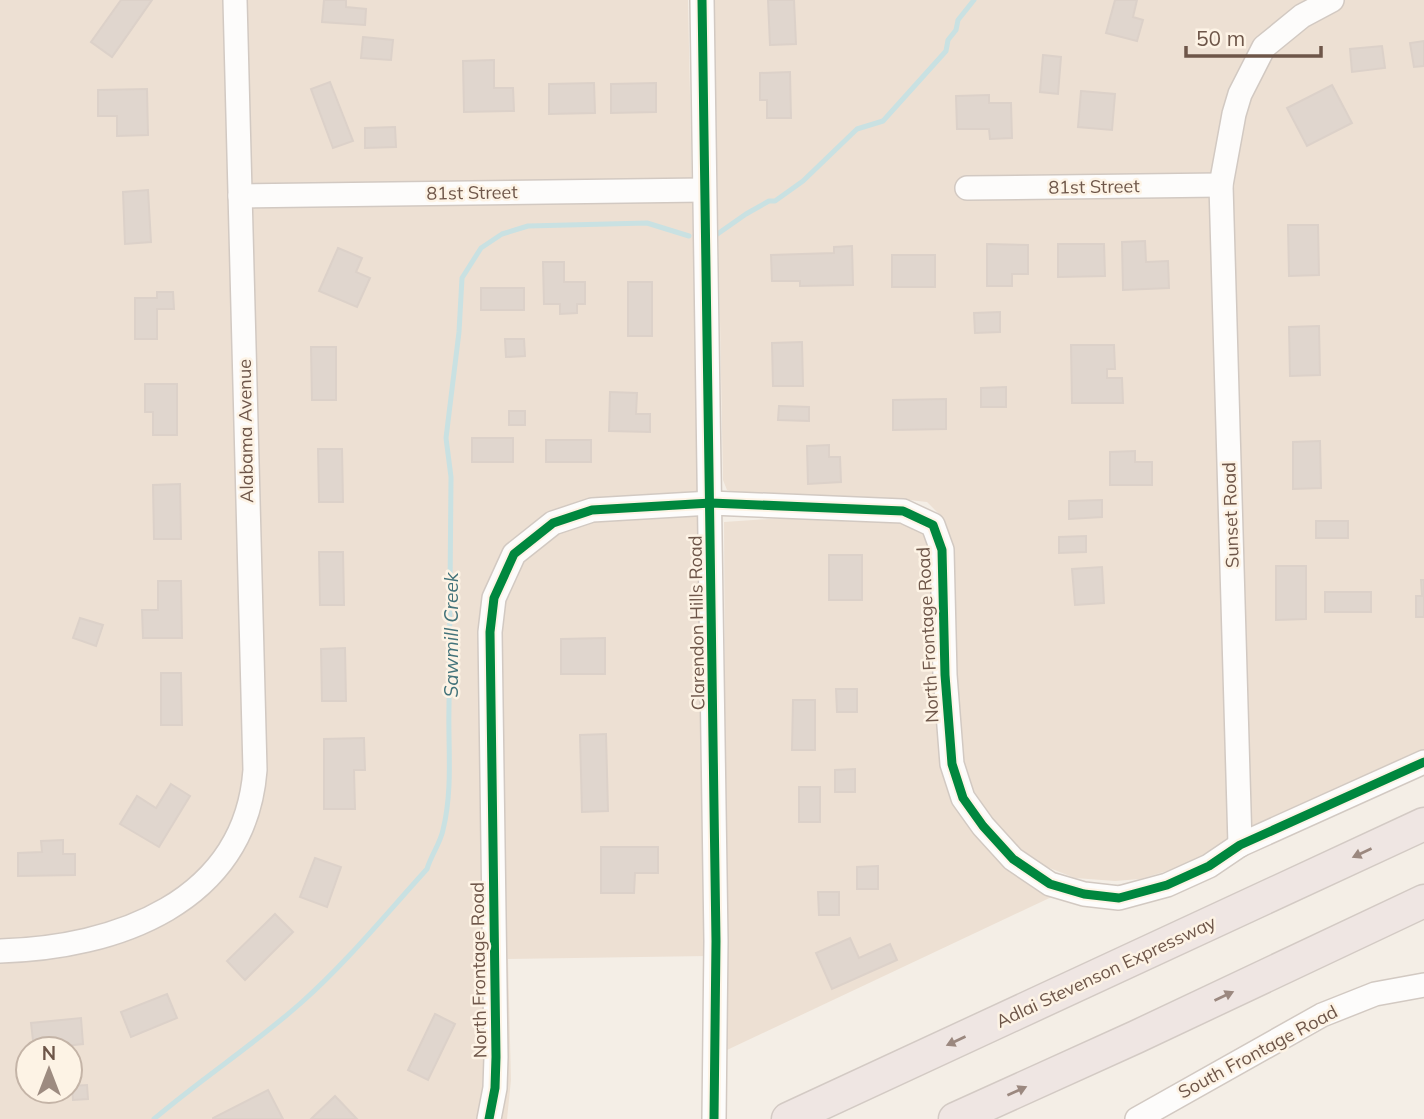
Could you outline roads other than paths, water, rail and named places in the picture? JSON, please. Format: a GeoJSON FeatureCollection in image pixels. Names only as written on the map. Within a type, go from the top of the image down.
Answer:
{"type":"FeatureCollection","features":[{"type":"Feature","properties":{"kind":"highway","name":"Adlai Stevenson Expressway"},"geometry":{"type":"LineString","coordinates":[[788,1119],[1424,824]]}},
{"type":"Feature","properties":{"kind":"highway"},"geometry":{"type":"LineString","coordinates":[[955,1119],[1424,901]]}},
{"type":"Feature","properties":{"kind":"highway"},"geometry":{"type":"LineString","coordinates":[[1339,941],[1424,908]]}},
{"type":"Feature","properties":{"kind":"street","name":"Alabama Avenue"},"geometry":{"type":"LineString","coordinates":[[0,951],[64,946],[96,939],[130,927],[167,909],[203,884],[239,833],[249,807],[255,770],[236,0]]}},
{"type":"Feature","properties":{"kind":"street","name":"Clarendon Hills Road"},"geometry":{"type":"LineString","coordinates":[[702,0],[716,941],[714,1119]]}},
{"type":"Feature","properties":{"kind":"street","name":"Sunset Road"},"geometry":{"type":"LineString","coordinates":[[1240,845],[1221,185],[1240,94],[1264,47],[1302,16],[1332,0]]}},
{"type":"Feature","properties":{"kind":"street","name":"81st Street"},"geometry":{"type":"LineString","coordinates":[[967,188],[1221,185]]}},
{"type":"Feature","properties":{"kind":"street","name":"81st Street"},"geometry":{"type":"LineString","coordinates":[[240,195],[704,190]]}},
{"type":"Feature","properties":{"kind":"street","name":"North Frontage Road"},"geometry":{"type":"LineString","coordinates":[[489,1119],[495,1088],[496,1058],[489,632],[494,598],[514,554],[553,523],[592,510],[711,503],[903,511],[933,525],[942,550],[944,675],[952,764],[963,798],[1013,859],[1050,884],[1084,894],[1119,898],[1167,885],[1209,866],[1240,845],[1424,762]]}},
{"type":"Feature","properties":{"kind":"street","name":"South Frontage Road"},"geometry":{"type":"LineString","coordinates":[[1137,1119],[1322,1015],[1375,994],[1424,985]]}},
{"type":"Feature","properties":{"kind":"waterway","name":"Sawmill Creek"},"geometry":{"type":"LineString","coordinates":[[716,235],[746,214],[769,201],[775,201],[803,181],[857,129],[883,121],[946,51],[948,40],[956,30],[958,20],[974,0]]}},
{"type":"Feature","properties":{"kind":"waterway","name":"Sawmill Creek"},"geometry":{"type":"LineString","coordinates":[[154,1119],[319,987],[427,869],[442,835],[448,799],[449,769],[451,477],[446,438],[459,332],[462,278],[481,248],[502,234],[528,226],[647,223],[689,236]]}}]}
